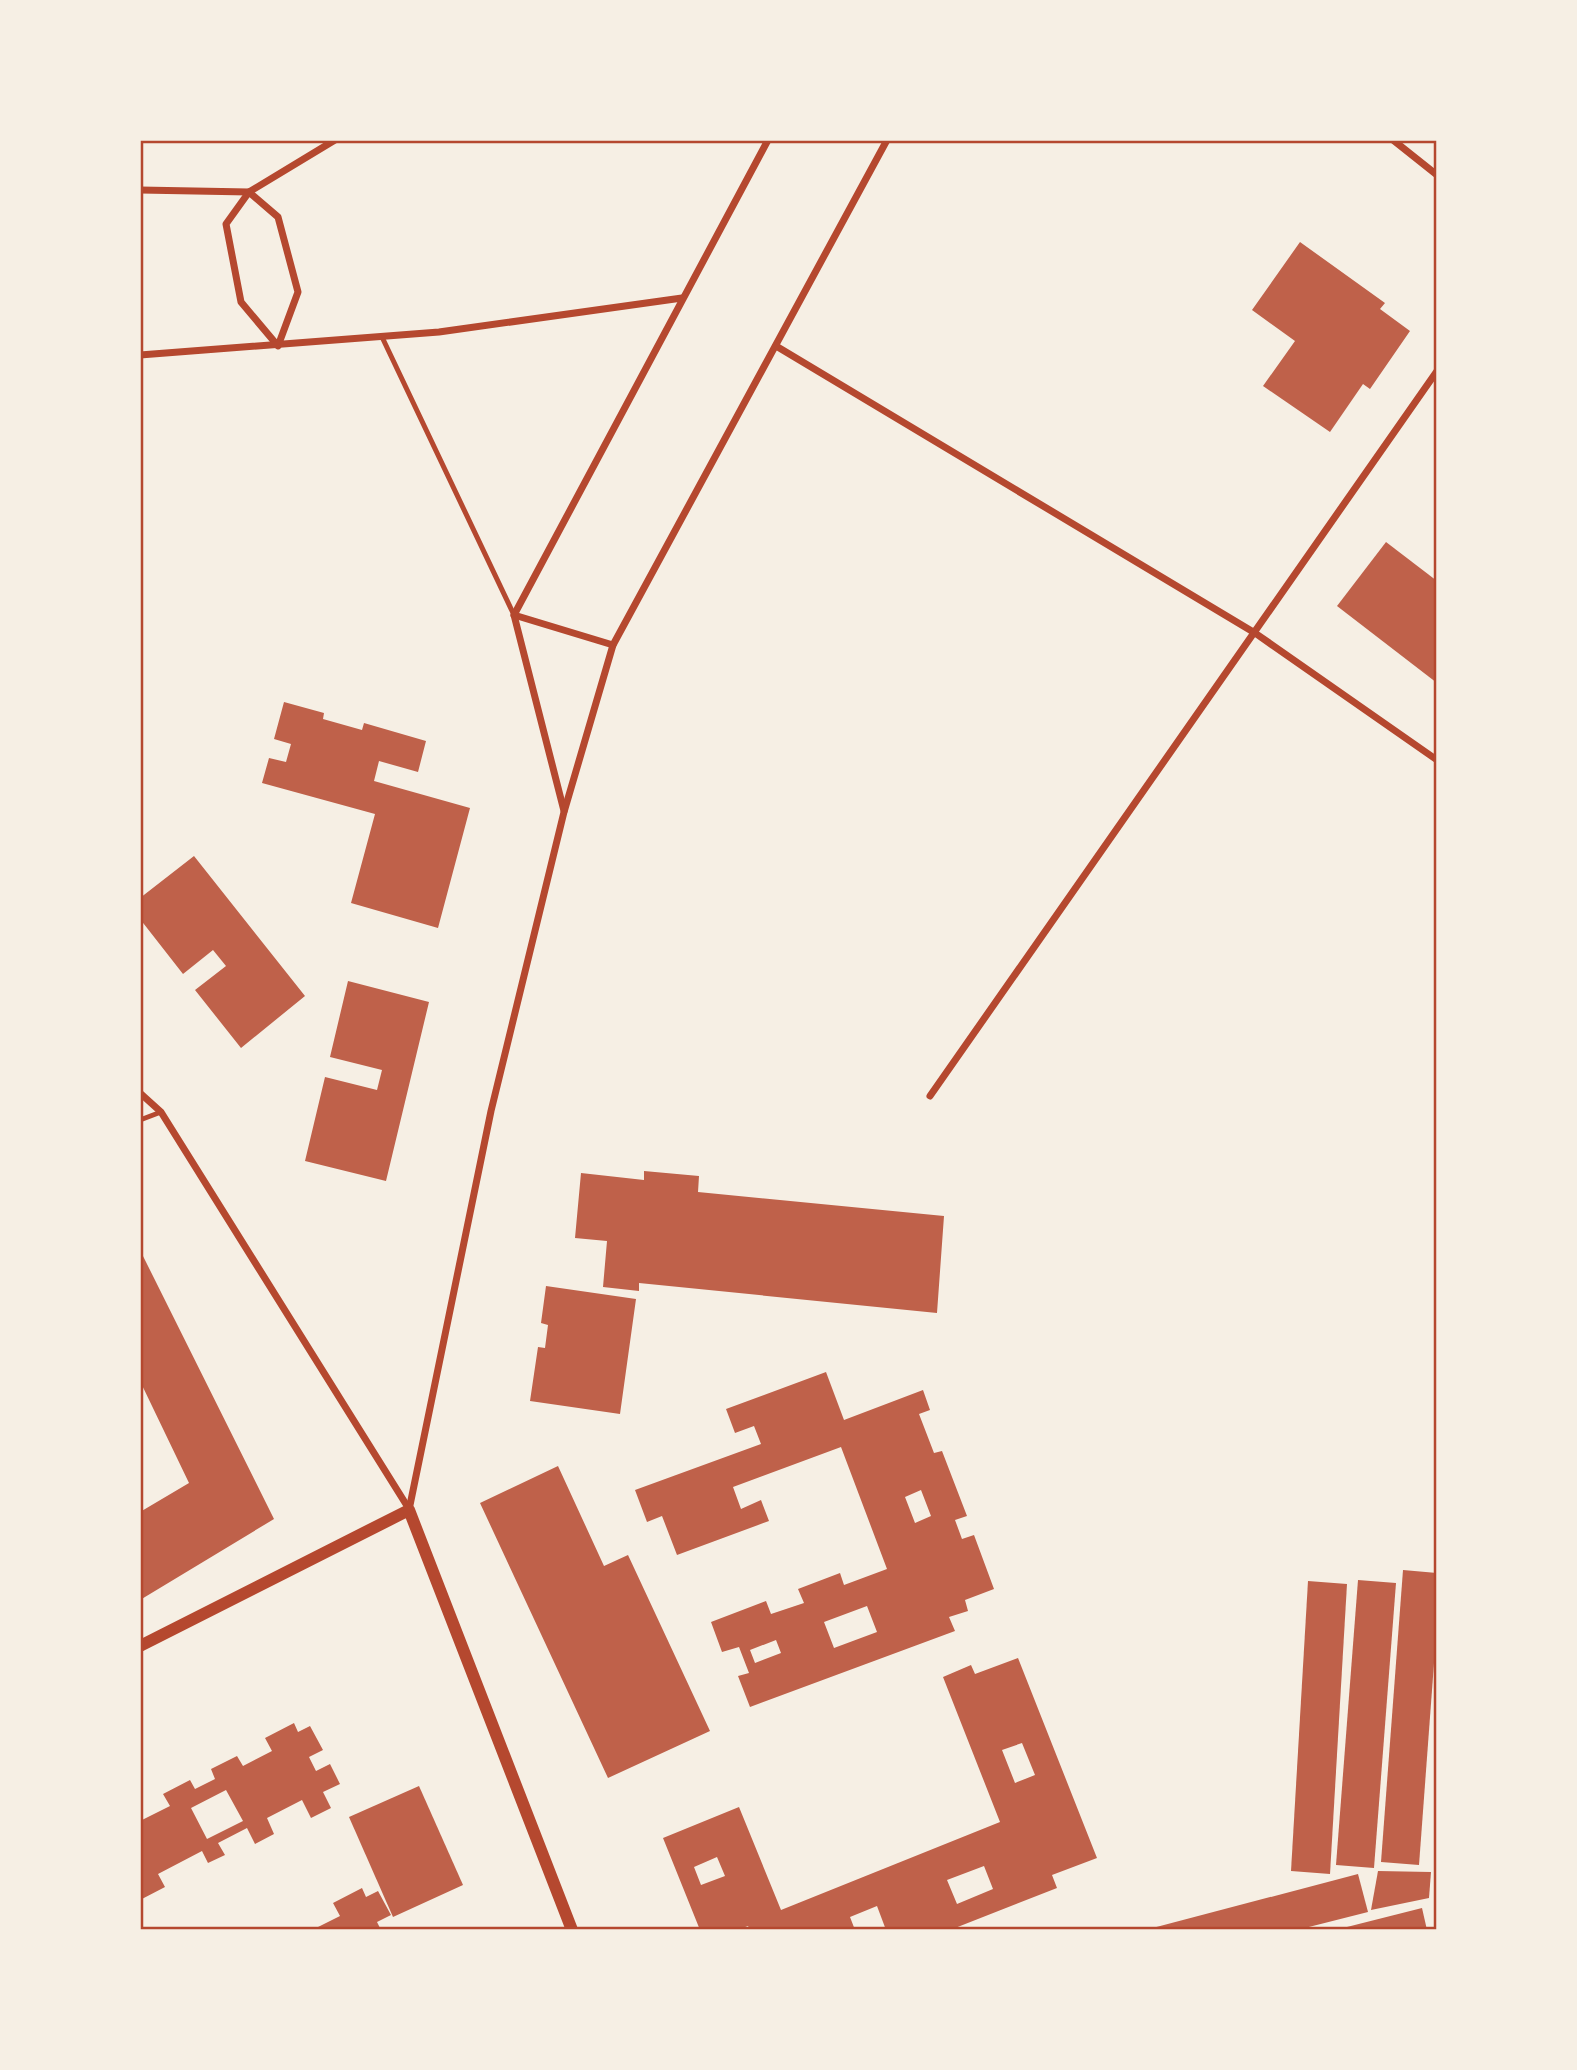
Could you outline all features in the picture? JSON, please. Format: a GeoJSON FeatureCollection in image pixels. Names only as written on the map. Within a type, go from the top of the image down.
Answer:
{"type":"FeatureCollection","features":[{"type":"Feature","properties":{"kind":"street"},"geometry":{"type":"LineString","coordinates":[[278,345],[241,302],[226,223],[249,192],[335,140]]}},
{"type":"Feature","properties":{"kind":"street"},"geometry":{"type":"LineString","coordinates":[[564,812],[514,615],[768,140]]}},
{"type":"Feature","properties":{"kind":"street"},"geometry":{"type":"LineString","coordinates":[[409,1510],[491,1111],[564,812],[613,645],[887,140]]}},
{"type":"Feature","properties":{"kind":"street"},"geometry":{"type":"LineString","coordinates":[[1393,140],[1437,175]]}},
{"type":"Feature","properties":{"kind":"street"},"geometry":{"type":"LineString","coordinates":[[140,190],[249,192],[278,217],[298,292],[278,345]]}},
{"type":"Feature","properties":{"kind":"street"},"geometry":{"type":"LineString","coordinates":[[140,355],[382,337],[682,298]]}},
{"type":"Feature","properties":{"kind":"street"},"geometry":{"type":"LineString","coordinates":[[776,346],[1255,633],[1437,760]]}},
{"type":"Feature","properties":{"kind":"street"},"geometry":{"type":"LineString","coordinates":[[930,1096],[1437,371]]}},
{"type":"Feature","properties":{"kind":"street"},"geometry":{"type":"LineString","coordinates":[[514,615],[613,645]]}},
{"type":"Feature","properties":{"kind":"street"},"geometry":{"type":"LineString","coordinates":[[140,1093],[161,1112],[409,1510],[572,1930]]}},
{"type":"Feature","properties":{"kind":"street"},"geometry":{"type":"LineString","coordinates":[[140,1646],[409,1510]]}},
{"type":"Feature","properties":{"kind":"lane"},"geometry":{"type":"LineString","coordinates":[[382,337],[514,615]]}},
{"type":"Feature","properties":{"kind":"lane"},"geometry":{"type":"LineString","coordinates":[[140,1120],[161,1112]]}},
{"type":"Feature","properties":{"kind":"building"},"geometry":{"type":"Polygon","coordinates":[[[1300,242],[1385,303],[1380,309],[1410,331],[1370,389],[1363,384],[1330,432],[1263,386],[1295,341],[1252,310],[1300,242]]]}},
{"type":"Feature","properties":{"kind":"building"},"geometry":{"type":"Polygon","coordinates":[[[1386,542],[1437,581],[1437,683],[1337,606],[1386,542]]]}},
{"type":"Feature","properties":{"kind":"building"},"geometry":{"type":"Polygon","coordinates":[[[284,702],[324,713],[323,719],[362,730],[364,723],[426,741],[418,772],[379,761],[374,781],[470,808],[438,928],[351,903],[375,814],[262,783],[269,758],[286,762],[291,744],[274,739],[284,702]]]}},
{"type":"Feature","properties":{"kind":"building"},"geometry":{"type":"Polygon","coordinates":[[[194,856],[305,996],[241,1048],[195,990],[226,966],[213,950],[183,974],[140,919],[140,898],[194,856]]]}},
{"type":"Feature","properties":{"kind":"building"},"geometry":{"type":"Polygon","coordinates":[[[348,981],[429,1002],[386,1181],[305,1161],[325,1077],[377,1090],[382,1070],[330,1057],[348,981]]]}},
{"type":"Feature","properties":{"kind":"building"},"geometry":{"type":"Polygon","coordinates":[[[644,1171],[699,1176],[698,1192],[944,1216],[937,1313],[639,1283],[639,1291],[603,1287],[607,1241],[575,1238],[581,1173],[644,1180],[644,1171]]]}},
{"type":"Feature","properties":{"kind":"building"},"geometry":{"type":"Polygon","coordinates":[[[140,1250],[274,1519],[140,1600],[140,1512],[189,1483],[140,1381],[140,1250]]]}},
{"type":"Feature","properties":{"kind":"building"},"geometry":{"type":"Polygon","coordinates":[[[546,1286],[636,1299],[620,1414],[530,1401],[538,1347],[545,1348],[548,1325],[541,1323],[546,1286]]]}},
{"type":"Feature","properties":{"kind":"building"},"geometry":{"type":"Polygon","coordinates":[[[826,1372],[844,1420],[923,1390],[930,1410],[919,1414],[934,1453],[942,1451],[967,1516],[955,1520],[962,1539],[974,1535],[994,1589],[965,1600],[968,1611],[949,1617],[955,1631],[750,1707],[738,1676],[749,1673],[739,1647],[722,1652],[711,1622],[766,1601],[771,1614],[804,1603],[798,1589],[840,1573],[844,1585],[887,1569],[841,1447],[733,1487],[741,1509],[761,1500],[769,1521],[677,1555],[662,1516],[647,1522],[635,1490],[761,1444],[754,1426],[735,1433],[726,1409],[826,1372]],[[921,1490],[905,1497],[915,1523],[931,1516],[921,1490]],[[867,1606],[824,1622],[834,1648],[877,1632],[867,1606]],[[776,1640],[750,1650],[755,1663],[781,1653],[776,1640]]]}},
{"type":"Feature","properties":{"kind":"building"},"geometry":{"type":"Polygon","coordinates":[[[558,1466],[604,1566],[628,1555],[710,1731],[608,1778],[480,1503],[558,1466]]]}},
{"type":"Feature","properties":{"kind":"building"},"geometry":{"type":"Polygon","coordinates":[[[1403,1570],[1437,1573],[1437,1623],[1419,1865],[1381,1862],[1403,1570]]]}},
{"type":"Feature","properties":{"kind":"building"},"geometry":{"type":"Polygon","coordinates":[[[1358,1580],[1396,1583],[1374,1868],[1336,1865],[1358,1580]]]}},
{"type":"Feature","properties":{"kind":"building"},"geometry":{"type":"Polygon","coordinates":[[[1308,1581],[1347,1584],[1330,1874],[1291,1871],[1308,1581]]]}},
{"type":"Feature","properties":{"kind":"building"},"geometry":{"type":"Polygon","coordinates":[[[1018,1658],[1097,1858],[1052,1875],[1057,1888],[950,1930],[886,1930],[877,1906],[850,1917],[855,1930],[750,1930],[748,1926],[737,1930],[700,1930],[663,1838],[739,1807],[781,1910],[1000,1822],[943,1677],[971,1665],[975,1674],[1018,1658]],[[1022,1743],[1002,1750],[1015,1783],[1035,1775],[1022,1743]],[[717,1857],[694,1867],[701,1885],[725,1876],[717,1857]],[[984,1866],[947,1880],[957,1904],[993,1889],[984,1866]]]}},
{"type":"Feature","properties":{"kind":"building"},"geometry":{"type":"Polygon","coordinates":[[[294,1723],[298,1732],[310,1726],[323,1750],[309,1757],[316,1771],[330,1764],[340,1784],[323,1792],[331,1808],[311,1818],[302,1800],[267,1818],[274,1834],[255,1844],[247,1828],[218,1843],[225,1855],[208,1863],[202,1851],[158,1874],[165,1887],[140,1900],[140,1821],[170,1806],[163,1794],[190,1780],[195,1789],[215,1779],[211,1769],[237,1756],[243,1766],[272,1751],[265,1738],[294,1723]],[[226,1790],[191,1808],[207,1839],[243,1821],[226,1790]]]}},
{"type":"Feature","properties":{"kind":"building"},"geometry":{"type":"Polygon","coordinates":[[[419,1786],[463,1885],[393,1917],[349,1817],[419,1786]]]}},
{"type":"Feature","properties":{"kind":"building"},"geometry":{"type":"Polygon","coordinates":[[[1378,1871],[1431,1872],[1429,1898],[1371,1910],[1378,1871]]]}},
{"type":"Feature","properties":{"kind":"building"},"geometry":{"type":"Polygon","coordinates":[[[1358,1874],[1368,1912],[1297,1930],[1145,1930],[1358,1874]]]}},
{"type":"Feature","properties":{"kind":"building"},"geometry":{"type":"Polygon","coordinates":[[[362,1888],[366,1897],[378,1891],[391,1915],[377,1922],[381,1930],[312,1930],[340,1916],[333,1903],[362,1888]]]}},
{"type":"Feature","properties":{"kind":"building"},"geometry":{"type":"Polygon","coordinates":[[[1422,1908],[1427,1930],[1339,1930],[1339,1929],[1422,1908]]]}}]}
